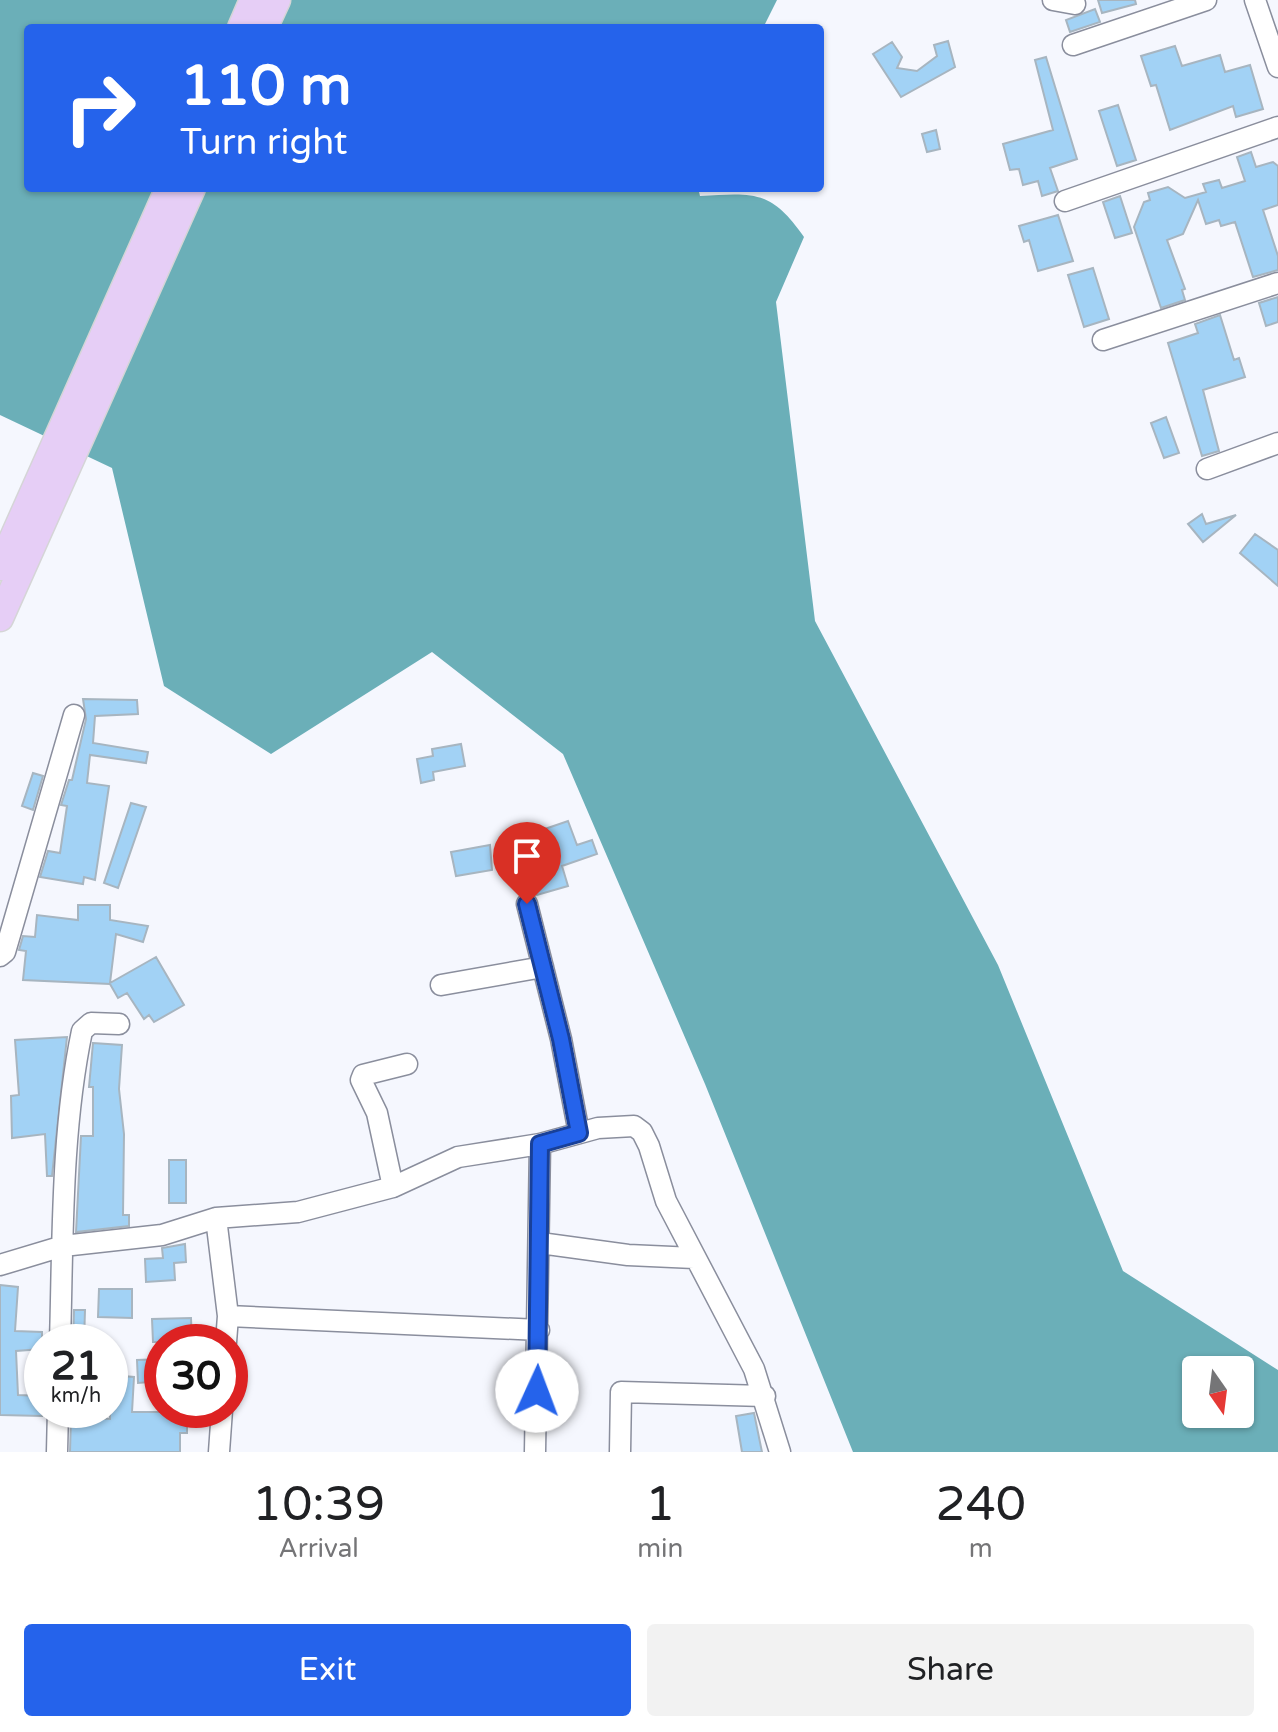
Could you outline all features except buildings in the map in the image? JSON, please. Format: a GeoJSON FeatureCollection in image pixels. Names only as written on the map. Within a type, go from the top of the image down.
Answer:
{"type":"FeatureCollection","features":[{"type":"Feature","properties":{"kind":"main road"},"geometry":{"type":"LineString","coordinates":[[243,24],[253,0]]}},
{"type":"Feature","properties":{"kind":"main road"},"geometry":{"type":"LineString","coordinates":[[266,24],[277,0]]}},
{"type":"Feature","properties":{"kind":"main road"},"geometry":{"type":"LineString","coordinates":[[0,567],[167,192]]}},
{"type":"Feature","properties":{"kind":"main road"},"geometry":{"type":"LineString","coordinates":[[0,618],[190,192]]}},
{"type":"Feature","properties":{"kind":"street"},"geometry":{"type":"LineString","coordinates":[[1053,0],[1075,4]]}},
{"type":"Feature","properties":{"kind":"street"},"geometry":{"type":"LineString","coordinates":[[1073,45],[1206,0]]}},
{"type":"Feature","properties":{"kind":"street"},"geometry":{"type":"LineString","coordinates":[[1255,0],[1278,67]]}},
{"type":"Feature","properties":{"kind":"street"},"geometry":{"type":"LineString","coordinates":[[1065,201],[1278,127]]}},
{"type":"Feature","properties":{"kind":"street"},"geometry":{"type":"LineString","coordinates":[[1103,340],[1278,283]]}},
{"type":"Feature","properties":{"kind":"street"},"geometry":{"type":"LineString","coordinates":[[1207,469],[1278,443]]}},
{"type":"Feature","properties":{"kind":"street"},"geometry":{"type":"LineString","coordinates":[[0,956],[5,952],[74,715]]}},
{"type":"Feature","properties":{"kind":"street"},"geometry":{"type":"LineString","coordinates":[[527,904],[561,1039],[579,1133]]}},
{"type":"Feature","properties":{"kind":"street"},"geometry":{"type":"LineString","coordinates":[[441,985],[543,967]]}},
{"type":"Feature","properties":{"kind":"street"},"geometry":{"type":"LineString","coordinates":[[61,1324],[73,1075],[82,1031],[91,1023],[119,1024]]}},
{"type":"Feature","properties":{"kind":"street"},"geometry":{"type":"LineString","coordinates":[[393,1187],[377,1113],[361,1080],[363,1075],[407,1064]]}},
{"type":"Feature","properties":{"kind":"street"},"geometry":{"type":"LineString","coordinates":[[0,1265],[63,1246],[162,1235],[216,1218],[298,1212],[393,1187],[458,1157],[540,1144],[622,1125],[634,1126],[642,1132],[666,1201],[765,1396],[780,1452]]}},
{"type":"Feature","properties":{"kind":"street"},"geometry":{"type":"LineString","coordinates":[[535,1452],[540,1144]]}},
{"type":"Feature","properties":{"kind":"street"},"geometry":{"type":"LineString","coordinates":[[216,1218],[227,1324]]}},
{"type":"Feature","properties":{"kind":"street"},"geometry":{"type":"LineString","coordinates":[[540,1243],[628,1255],[694,1258]]}},
{"type":"Feature","properties":{"kind":"street"},"geometry":{"type":"LineString","coordinates":[[228,1316],[539,1330]]}},
{"type":"Feature","properties":{"kind":"street"},"geometry":{"type":"LineString","coordinates":[[620,1452],[621,1392],[765,1396]]}},
{"type":"Feature","properties":{"kind":"street"},"geometry":{"type":"LineString","coordinates":[[57,1452],[58,1428]]}},
{"type":"Feature","properties":{"kind":"street"},"geometry":{"type":"LineString","coordinates":[[219,1452],[221,1428]]}},
{"type":"Feature","properties":{"kind":"water"},"geometry":{"type":"Polygon","coordinates":[[[0,0],[777,0],[765,24],[24,24],[24,192],[699,192],[700,196],[748,195],[782,210],[804,237],[776,302],[815,621],[998,965],[1123,1271],[1278,1370],[1278,1452],[853,1452],[705,1084],[563,754],[432,652],[271,754],[164,686],[112,468],[0,415],[0,0]]]}},
{"type":"Feature","properties":{"kind":"route"},"geometry":{"type":"LineString","coordinates":[[527,904],[561,1039],[579,1133],[540,1144],[537,1391]]}}]}
